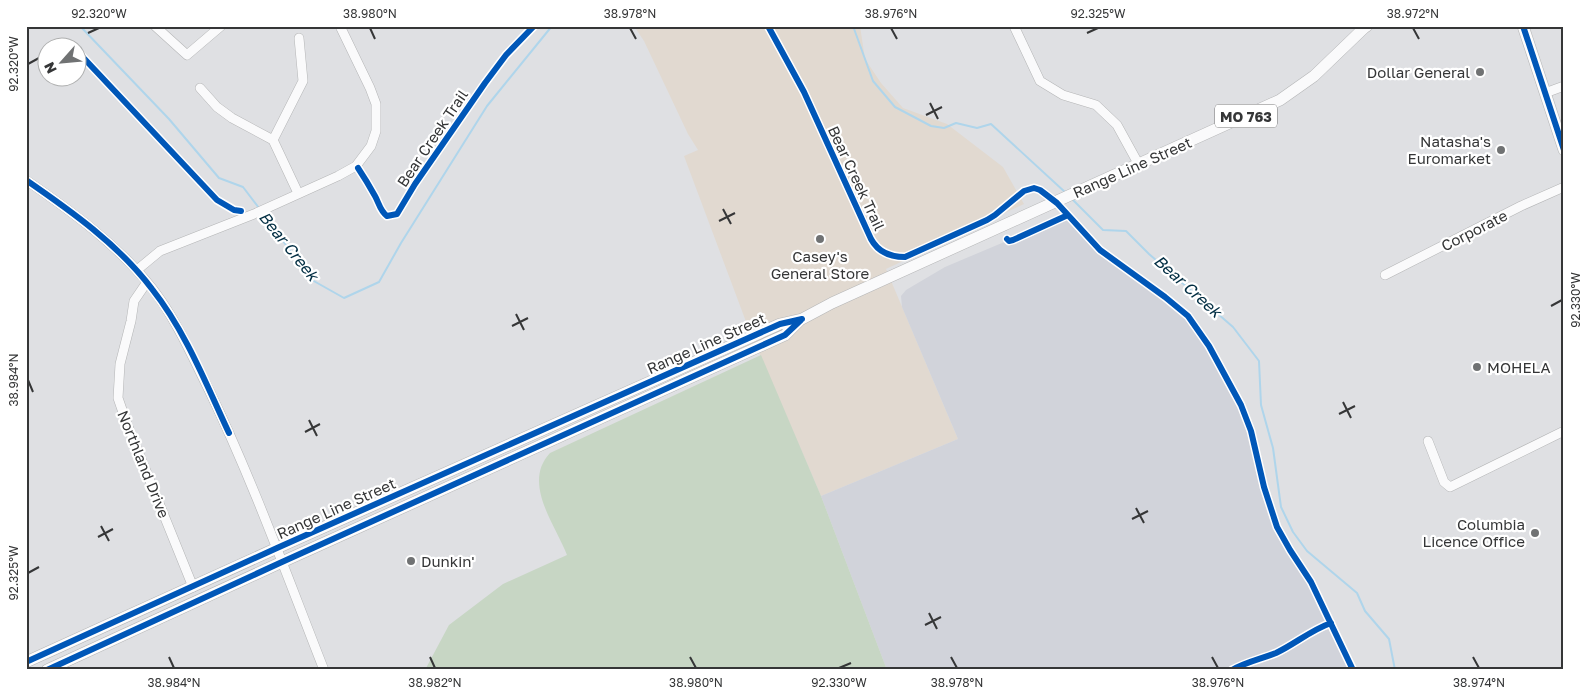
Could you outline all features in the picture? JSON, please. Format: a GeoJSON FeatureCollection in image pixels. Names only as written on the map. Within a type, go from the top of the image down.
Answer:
{"type":"FeatureCollection","features":[{"type":"Feature","properties":{"kind":"main road"},"geometry":{"type":"LineString","coordinates":[[1523,26],[1564,150]]}},
{"type":"Feature","properties":{"kind":"main road","name":"Range Line Street"},"geometry":{"type":"LineString","coordinates":[[26,662],[276,548],[780,324],[802,319],[832,303],[1280,100],[1314,76],[1365,27]]}},
{"type":"Feature","properties":{"kind":"main road","name":"Range Line Street"},"geometry":{"type":"LineString","coordinates":[[48,670],[282,562],[785,336],[802,319]]}},
{"type":"Feature","properties":{"kind":"main road"},"geometry":{"type":"LineString","coordinates":[[515,457],[533,440],[595,412],[600,404]]}},
{"type":"Feature","properties":{"kind":"main road"},"geometry":{"type":"LineString","coordinates":[[416,502],[430,487],[490,460],[504,447]]}},
{"type":"Feature","properties":{"kind":"street"},"geometry":{"type":"LineString","coordinates":[[155,26],[187,55],[221,26]]}},
{"type":"Feature","properties":{"kind":"street"},"geometry":{"type":"LineString","coordinates":[[137,270],[160,251],[254,214],[356,166],[371,146],[376,130],[376,104],[340,26]]}},
{"type":"Feature","properties":{"kind":"street"},"geometry":{"type":"LineString","coordinates":[[1014,26],[1040,81],[1063,95],[1096,105],[1117,125],[1139,165]]}},
{"type":"Feature","properties":{"kind":"street"},"geometry":{"type":"LineString","coordinates":[[273,140],[303,81],[299,38]]}},
{"type":"Feature","properties":{"kind":"street"},"geometry":{"type":"LineString","coordinates":[[1545,93],[1564,86]]}},
{"type":"Feature","properties":{"kind":"street"},"geometry":{"type":"LineString","coordinates":[[200,88],[217,106],[232,118],[273,140],[298,193]]}},
{"type":"Feature","properties":{"kind":"street"},"geometry":{"type":"LineString","coordinates":[[26,180],[87,225],[137,270],[183,336],[233,439],[324,670]]}},
{"type":"Feature","properties":{"kind":"street","name":"Corporate"},"geometry":{"type":"LineString","coordinates":[[1385,275],[1521,206],[1564,188]]}},
{"type":"Feature","properties":{"kind":"street","name":"Northland Drive"},"geometry":{"type":"LineString","coordinates":[[147,282],[134,300],[131,321],[120,364],[118,398],[193,587]]}},
{"type":"Feature","properties":{"kind":"street"},"geometry":{"type":"LineString","coordinates":[[1428,441],[1444,482],[1450,487],[1564,431]]}},
{"type":"Feature","properties":{"kind":"shaded area"},"geometry":{"type":"Polygon","coordinates":[[[634,26],[860,26],[865,59],[881,83],[903,108],[947,124],[1003,167],[1024,204],[886,269],[958,439],[821,496],[748,327],[684,156],[698,150],[688,134],[644,41],[634,26]]]}},
{"type":"Feature","properties":{"kind":"shaded area"},"geometry":{"type":"Polygon","coordinates":[[[1068,215],[1100,250],[1188,316],[1209,346],[1241,405],[1251,431],[1277,527],[1320,606],[1350,670],[887,670],[821,496],[958,439],[902,307],[901,296],[906,290],[945,267],[1068,215]]]}},
{"type":"Feature","properties":{"kind":"green space"},"geometry":{"type":"Polygon","coordinates":[[[761,355],[821,496],[887,670],[425,670],[449,625],[503,584],[567,555],[549,517],[540,490],[539,477],[542,465],[550,453],[761,355]]]}},
{"type":"Feature","properties":{"kind":"waterway","name":"Bear Creek"},"geometry":{"type":"LineString","coordinates":[[80,26],[169,119],[219,178],[243,187],[259,208]]}},
{"type":"Feature","properties":{"kind":"waterway","name":"Bear Creek"},"geometry":{"type":"LineString","coordinates":[[263,214],[312,280],[344,298],[379,282],[401,243],[487,106],[552,26]]}},
{"type":"Feature","properties":{"kind":"waterway","name":"Bear Creek"},"geometry":{"type":"LineString","coordinates":[[853,26],[873,81],[895,107],[931,126],[944,128],[956,123],[977,128],[991,124],[1066,193]]}},
{"type":"Feature","properties":{"kind":"waterway","name":"Bear Creek"},"geometry":{"type":"LineString","coordinates":[[1071,198],[1103,230],[1126,231],[1149,254],[1233,327],[1259,361],[1261,405],[1273,448],[1281,507],[1293,532],[1307,551],[1357,593],[1365,611],[1389,639],[1395,670]]}},
{"type":"Feature","properties":{"kind":"cycle path","name":"Bear Creek Trail"},"geometry":{"type":"LineString","coordinates":[[358,168],[383,212],[387,216],[397,214],[415,184],[485,83],[506,55],[534,26]]}},
{"type":"Feature","properties":{"kind":"cycle path","name":"Bear Creek Trail"},"geometry":{"type":"LineString","coordinates":[[768,26],[804,92],[871,239],[881,250],[890,255],[905,257],[987,220],[1024,191],[1034,188],[1040,190],[1057,203],[1100,250],[1188,316],[1209,346],[1241,405],[1251,431],[1264,487],[1277,527],[1311,582],[1353,670]]}},
{"type":"Feature","properties":{"kind":"cycle path"},"geometry":{"type":"LineString","coordinates":[[1523,26],[1564,150]]}},
{"type":"Feature","properties":{"kind":"cycle path"},"geometry":{"type":"LineString","coordinates":[[88,63],[217,200],[234,210],[241,211]]}},
{"type":"Feature","properties":{"kind":"cycle path"},"geometry":{"type":"LineString","coordinates":[[26,180],[94,230],[125,258],[152,289],[185,341],[229,433]]}},
{"type":"Feature","properties":{"kind":"cycle path"},"geometry":{"type":"LineString","coordinates":[[1007,239],[1009,241],[1013,240],[1068,215]]}},
{"type":"Feature","properties":{"kind":"cycle path"},"geometry":{"type":"LineString","coordinates":[[26,662],[780,324],[802,319]]}},
{"type":"Feature","properties":{"kind":"cycle path"},"geometry":{"type":"LineString","coordinates":[[47,670],[785,335],[801,320]]}},
{"type":"Feature","properties":{"kind":"cycle path"},"geometry":{"type":"LineString","coordinates":[[1232,670],[1276,653],[1331,623]]}},
{"type":"Feature","properties":{"kind":"place","name":"Dollar General"},"geometry":{"type":"Point","coordinates":[1480,72]}},
{"type":"Feature","properties":{"kind":"place","name":"Natasha's Euromarket"},"geometry":{"type":"Point","coordinates":[1501,150]}},
{"type":"Feature","properties":{"kind":"place","name":"Casey's General Store"},"geometry":{"type":"Point","coordinates":[820,239]}},
{"type":"Feature","properties":{"kind":"place","name":"MOHELA"},"geometry":{"type":"Point","coordinates":[1477,367]}},
{"type":"Feature","properties":{"kind":"place","name":"Columbia Licence Office"},"geometry":{"type":"Point","coordinates":[1535,533]}},
{"type":"Feature","properties":{"kind":"place","name":"Dunkin'"},"geometry":{"type":"Point","coordinates":[411,561]}}]}
